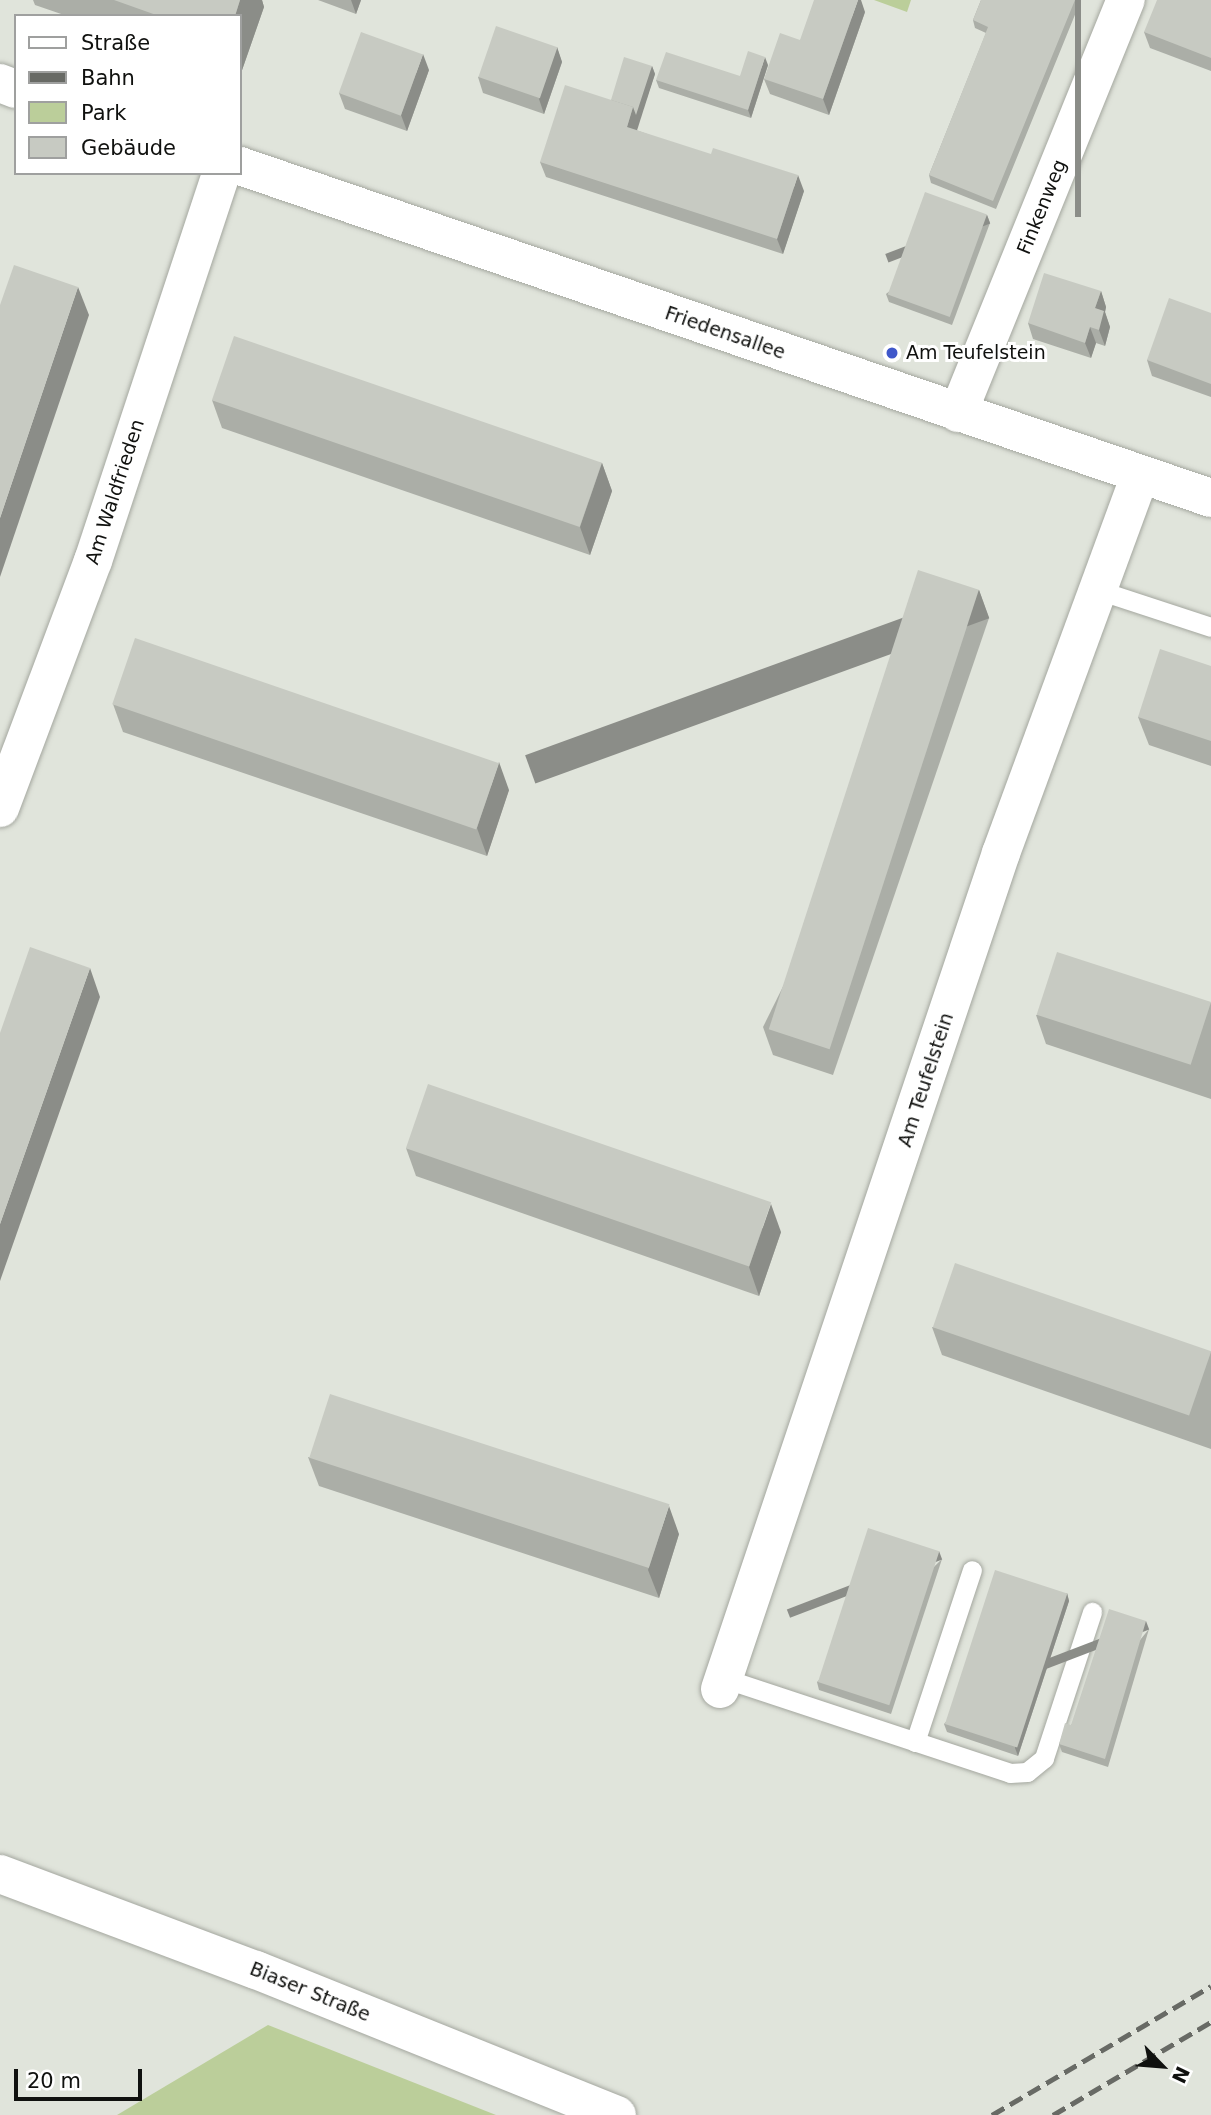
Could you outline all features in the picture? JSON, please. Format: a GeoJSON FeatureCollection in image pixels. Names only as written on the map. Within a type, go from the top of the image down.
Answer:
{"type":"FeatureCollection","features":[{"type":"Feature","properties":{"kind":"street","name":"Finkenweg"},"geometry":{"type":"LineString","coordinates":[[958,413],[1126,0]]}},
{"type":"Feature","properties":{"kind":"street","name":"Friedensallee"},"geometry":{"type":"LineString","coordinates":[[242,167],[1211,498]]}},
{"type":"Feature","properties":{"kind":"street","name":"Am Waldfrieden"},"geometry":{"type":"LineString","coordinates":[[0,808],[93,561],[220,175]]}},
{"type":"Feature","properties":{"kind":"street","name":"Am Teufelstein"},"geometry":{"type":"LineString","coordinates":[[721,1683],[1001,853],[1140,475]]}},
{"type":"Feature","properties":{"kind":"street","name":"Biaser Straße"},"geometry":{"type":"LineString","coordinates":[[0,1874],[569,2106],[617,2115]]}},
{"type":"Feature","properties":{"kind":"lane"},"geometry":{"type":"LineString","coordinates":[[1098,590],[1211,627]]}},
{"type":"Feature","properties":{"kind":"lane"},"geometry":{"type":"LineString","coordinates":[[915,1742],[972,1570]]}},
{"type":"Feature","properties":{"kind":"lane"},"geometry":{"type":"LineString","coordinates":[[721,1683],[1010,1773],[1027,1772],[1044,1758],[1092,1612]]}},
{"type":"Feature","properties":{"kind":"green space"},"geometry":{"type":"Polygon","coordinates":[[[874,0],[911,0],[907,12],[874,0]]]}},
{"type":"Feature","properties":{"kind":"green space"},"geometry":{"type":"Polygon","coordinates":[[[268,2025],[496,2115],[117,2115],[268,2025]]]}},
{"type":"Feature","properties":{"kind":"building"},"geometry":{"type":"Polygon","coordinates":[[[114,0],[240,0],[236,14],[153,14],[114,0]]]}},
{"type":"Feature","properties":{"kind":"building"},"geometry":{"type":"Polygon","coordinates":[[[814,0],[858,0],[823,99],[764,79],[780,33],[800,40],[814,0]]]}},
{"type":"Feature","properties":{"kind":"building"},"geometry":{"type":"Polygon","coordinates":[[[981,0],[1075,0],[993,201],[929,175],[988,27],[973,20],[981,0]]]}},
{"type":"Feature","properties":{"kind":"building"},"geometry":{"type":"Polygon","coordinates":[[[1157,0],[1211,0],[1211,58],[1144,32],[1157,0]]]}},
{"type":"Feature","properties":{"kind":"building"},"geometry":{"type":"Polygon","coordinates":[[[496,26],[557,47],[540,98],[478,77],[496,26]]]}},
{"type":"Feature","properties":{"kind":"building"},"geometry":{"type":"Polygon","coordinates":[[[361,32],[423,55],[401,116],[339,93],[361,32]]]}},
{"type":"Feature","properties":{"kind":"building"},"geometry":{"type":"Polygon","coordinates":[[[748,51],[765,57],[748,110],[656,80],[666,52],[740,76],[748,51]]]}},
{"type":"Feature","properties":{"kind":"building"},"geometry":{"type":"Polygon","coordinates":[[[624,57],[652,66],[636,115],[633,107],[611,100],[624,57]]]}},
{"type":"Feature","properties":{"kind":"building"},"geometry":{"type":"Polygon","coordinates":[[[565,85],[633,107],[627,127],[711,154],[713,148],[798,175],[777,239],[540,162],[565,85]]]}},
{"type":"Feature","properties":{"kind":"building"},"geometry":{"type":"Polygon","coordinates":[[[925,192],[987,215],[950,317],[888,294],[925,192]]]}},
{"type":"Feature","properties":{"kind":"building"},"geometry":{"type":"Polygon","coordinates":[[[14,265],[78,287],[0,518],[0,305],[14,265]]]}},
{"type":"Feature","properties":{"kind":"building"},"geometry":{"type":"Polygon","coordinates":[[[1044,273],[1101,291],[1095,308],[1104,311],[1099,330],[1090,327],[1085,343],[1028,323],[1044,273]]]}},
{"type":"Feature","properties":{"kind":"building"},"geometry":{"type":"Polygon","coordinates":[[[1169,298],[1211,313],[1211,384],[1147,360],[1169,298]]]}},
{"type":"Feature","properties":{"kind":"building"},"geometry":{"type":"Polygon","coordinates":[[[234,336],[602,463],[580,527],[212,400],[234,336]]]}},
{"type":"Feature","properties":{"kind":"building"},"geometry":{"type":"Polygon","coordinates":[[[918,570],[979,590],[830,1049],[769,1029],[918,570]]]}},
{"type":"Feature","properties":{"kind":"building"},"geometry":{"type":"Polygon","coordinates":[[[135,638],[499,763],[476,830],[112,704],[135,638]]]}},
{"type":"Feature","properties":{"kind":"building"},"geometry":{"type":"Polygon","coordinates":[[[1160,649],[1211,666],[1211,741],[1138,717],[1160,649]]]}},
{"type":"Feature","properties":{"kind":"building"},"geometry":{"type":"Polygon","coordinates":[[[30,947],[90,968],[0,1224],[0,1033],[30,947]]]}},
{"type":"Feature","properties":{"kind":"building"},"geometry":{"type":"Polygon","coordinates":[[[1057,952],[1211,1002],[1191,1065],[1037,1015],[1057,952]]]}},
{"type":"Feature","properties":{"kind":"building"},"geometry":{"type":"Polygon","coordinates":[[[428,1084],[771,1202],[749,1266],[406,1148],[428,1084]]]}},
{"type":"Feature","properties":{"kind":"building"},"geometry":{"type":"Polygon","coordinates":[[[955,1263],[1211,1351],[1189,1416],[933,1327],[955,1263]]]}},
{"type":"Feature","properties":{"kind":"building"},"geometry":{"type":"Polygon","coordinates":[[[330,1394],[670,1504],[649,1568],[309,1458],[330,1394]]]}},
{"type":"Feature","properties":{"kind":"building"},"geometry":{"type":"Polygon","coordinates":[[[868,1528],[939,1551],[889,1705],[818,1682],[868,1528]]]}},
{"type":"Feature","properties":{"kind":"building"},"geometry":{"type":"Polygon","coordinates":[[[995,1570],[1067,1593],[1017,1748],[945,1724],[995,1570]]]}},
{"type":"Feature","properties":{"kind":"building"},"geometry":{"type":"Polygon","coordinates":[[[1109,1609],[1146,1621],[1105,1759],[1059,1744],[1065,1723],[1071,1725],[1109,1609]]]}},
{"type":"Feature","properties":{"kind":"railway"},"geometry":{"type":"LineString","coordinates":[[992,2115],[1211,1986]]}},
{"type":"Feature","properties":{"kind":"railway"},"geometry":{"type":"LineString","coordinates":[[1053,2115],[1211,2022]]}},
{"type":"Feature","properties":{"kind":"place","name":"Am Teufelstein"},"geometry":{"type":"Point","coordinates":[892,353]}}]}
